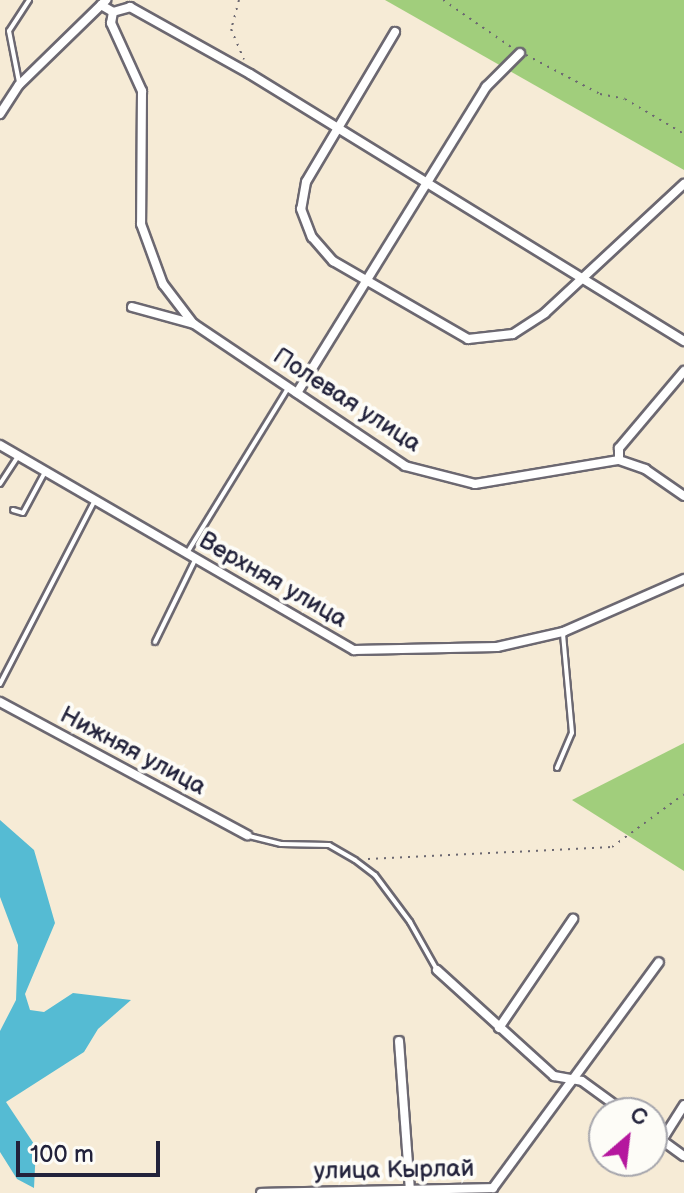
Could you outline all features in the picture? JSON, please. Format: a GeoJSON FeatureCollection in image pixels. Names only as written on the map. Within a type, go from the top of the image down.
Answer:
{"type":"FeatureCollection","features":[{"type":"Feature","properties":{"kind":"street"},"geometry":{"type":"LineString","coordinates":[[0,114],[19,85],[99,4],[113,12],[130,7],[250,74],[335,130],[426,179],[684,341]]}},
{"type":"Feature","properties":{"kind":"street"},"geometry":{"type":"LineString","coordinates":[[113,12],[111,23],[142,91],[141,224],[163,284],[194,324]]}},
{"type":"Feature","properties":{"kind":"street"},"geometry":{"type":"LineString","coordinates":[[395,32],[306,182],[301,209],[312,237],[333,261],[468,339],[489,341],[513,334],[545,313],[684,184]]}},
{"type":"Feature","properties":{"kind":"street"},"geometry":{"type":"LineString","coordinates":[[297,393],[426,179],[486,87],[520,53]]}},
{"type":"Feature","properties":{"kind":"street","name":"Полевая улица"},"geometry":{"type":"LineString","coordinates":[[132,307],[194,324],[405,466],[475,484],[619,460]]}},
{"type":"Feature","properties":{"kind":"street"},"geometry":{"type":"LineString","coordinates":[[684,371],[619,448],[619,460],[645,469],[684,496]]}},
{"type":"Feature","properties":{"kind":"street","name":"Верхняя улица"},"geometry":{"type":"LineString","coordinates":[[0,445],[354,650],[497,647],[563,632],[684,579]]}},
{"type":"Feature","properties":{"kind":"street","name":"Нижняя улица"},"geometry":{"type":"LineString","coordinates":[[0,702],[247,835]]}},
{"type":"Feature","properties":{"kind":"street"},"geometry":{"type":"LineString","coordinates":[[499,1028],[573,919]]}},
{"type":"Feature","properties":{"kind":"street"},"geometry":{"type":"LineString","coordinates":[[570,1083],[659,962]]}},
{"type":"Feature","properties":{"kind":"street"},"geometry":{"type":"LineString","coordinates":[[437,970],[554,1076],[570,1083],[582,1081],[604,1097]]}},
{"type":"Feature","properties":{"kind":"street"},"geometry":{"type":"LineString","coordinates":[[399,1041],[410,1191]]}},
{"type":"Feature","properties":{"kind":"street","name":"улица Кырлай"},"geometry":{"type":"LineString","coordinates":[[261,1193],[493,1188],[570,1083]]}},
{"type":"Feature","properties":{"kind":"street"},"geometry":{"type":"LineString","coordinates":[[668,1130],[684,1105]]}},
{"type":"Feature","properties":{"kind":"lane"},"geometry":{"type":"LineString","coordinates":[[19,85],[9,31],[29,0]]}},
{"type":"Feature","properties":{"kind":"lane"},"geometry":{"type":"LineString","coordinates":[[187,553],[288,387]]}},
{"type":"Feature","properties":{"kind":"lane"},"geometry":{"type":"LineString","coordinates":[[0,484],[18,455]]}},
{"type":"Feature","properties":{"kind":"lane"},"geometry":{"type":"LineString","coordinates":[[13,510],[23,513],[45,471]]}},
{"type":"Feature","properties":{"kind":"lane"},"geometry":{"type":"LineString","coordinates":[[0,684],[95,500]]}},
{"type":"Feature","properties":{"kind":"lane"},"geometry":{"type":"LineString","coordinates":[[155,642],[196,558]]}},
{"type":"Feature","properties":{"kind":"lane"},"geometry":{"type":"LineString","coordinates":[[557,768],[572,733],[563,632]]}},
{"type":"Feature","properties":{"kind":"lane"},"geometry":{"type":"LineString","coordinates":[[247,835],[281,844],[329,845],[355,860],[375,875],[410,922],[437,970]]}},
{"type":"Feature","properties":{"kind":"path"},"geometry":{"type":"LineString","coordinates":[[239,0],[231,29],[250,74]]}},
{"type":"Feature","properties":{"kind":"path"},"geometry":{"type":"LineString","coordinates":[[443,0],[520,53],[600,94],[625,99],[684,134]]}},
{"type":"Feature","properties":{"kind":"path"},"geometry":{"type":"LineString","coordinates":[[355,860],[612,847],[684,794]]}},
{"type":"Feature","properties":{"kind":"green space"},"geometry":{"type":"Polygon","coordinates":[[[385,0],[684,0],[684,170],[385,0]]]}},
{"type":"Feature","properties":{"kind":"green space"},"geometry":{"type":"Polygon","coordinates":[[[684,743],[684,871],[572,800],[684,743]]]}},
{"type":"Feature","properties":{"kind":"water"},"geometry":{"type":"Polygon","coordinates":[[[0,820],[34,850],[55,923],[25,994],[30,1010],[44,1012],[73,993],[131,1000],[98,1029],[84,1052],[6,1102],[36,1147],[34,1188],[17,1179],[0,1152],[0,1031],[16,1000],[18,945],[0,897],[0,820]]]}}]}
